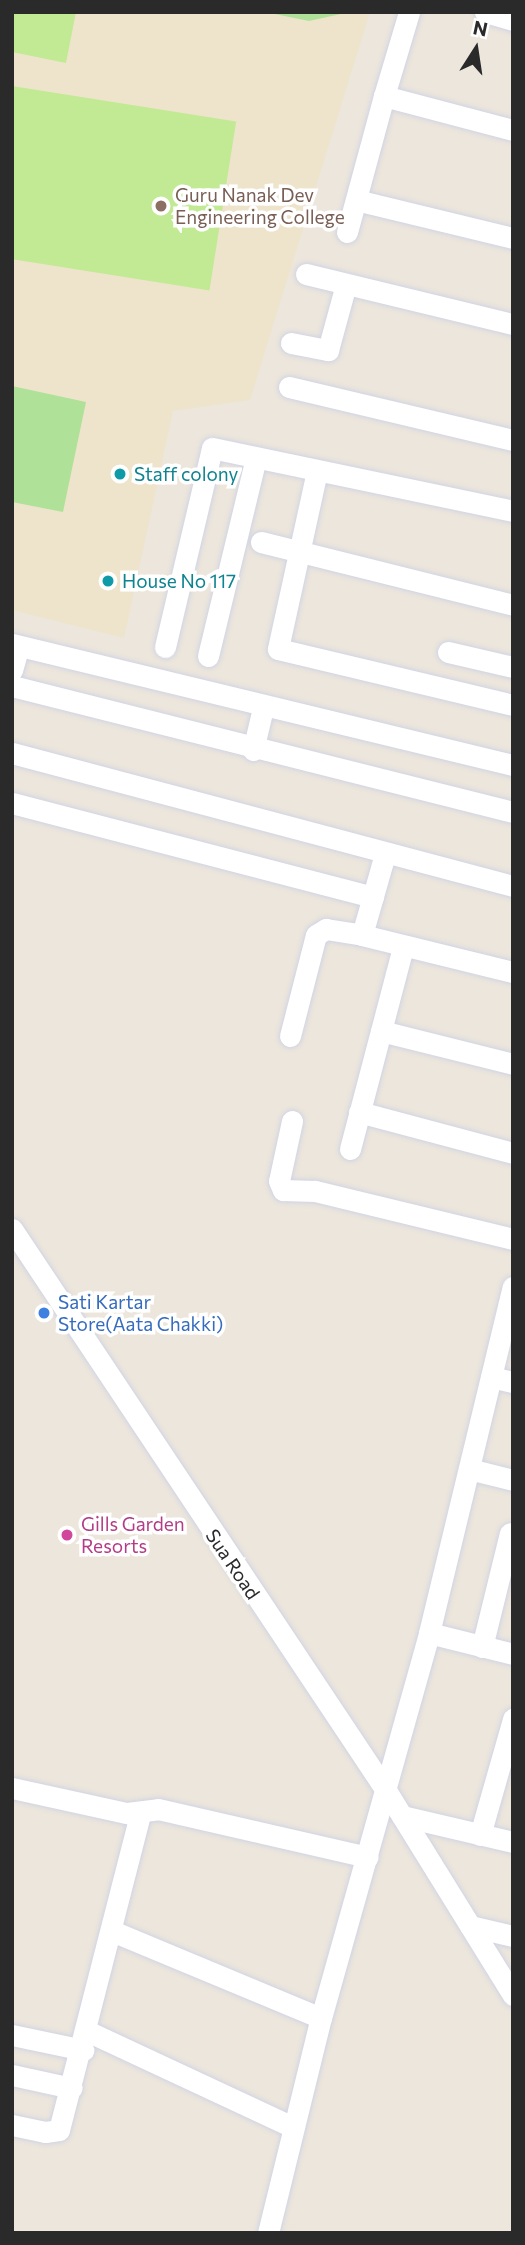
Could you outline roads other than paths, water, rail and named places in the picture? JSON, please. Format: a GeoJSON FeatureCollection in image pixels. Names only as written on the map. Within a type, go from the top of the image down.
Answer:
{"type":"FeatureCollection","features":[{"type":"Feature","properties":{"kind":"street"},"geometry":{"type":"LineString","coordinates":[[347,232],[409,12]]}},
{"type":"Feature","properties":{"kind":"street"},"geometry":{"type":"LineString","coordinates":[[485,12],[513,20]]}},
{"type":"Feature","properties":{"kind":"street"},"geometry":{"type":"LineString","coordinates":[[384,96],[513,130]]}},
{"type":"Feature","properties":{"kind":"street"},"geometry":{"type":"LineString","coordinates":[[356,200],[513,238]]}},
{"type":"Feature","properties":{"kind":"street"},"geometry":{"type":"LineString","coordinates":[[306,274],[513,324]]}},
{"type":"Feature","properties":{"kind":"street"},"geometry":{"type":"LineString","coordinates":[[291,343],[328,350],[346,284]]}},
{"type":"Feature","properties":{"kind":"street"},"geometry":{"type":"LineString","coordinates":[[289,387],[513,440]]}},
{"type":"Feature","properties":{"kind":"street"},"geometry":{"type":"LineString","coordinates":[[165,646],[212,448],[513,511]]}},
{"type":"Feature","properties":{"kind":"street"},"geometry":{"type":"LineString","coordinates":[[208,656],[257,458]]}},
{"type":"Feature","properties":{"kind":"street"},"geometry":{"type":"LineString","coordinates":[[317,471],[278,649],[513,705]]}},
{"type":"Feature","properties":{"kind":"street"},"geometry":{"type":"LineString","coordinates":[[261,542],[513,605]]}},
{"type":"Feature","properties":{"kind":"street"},"geometry":{"type":"LineString","coordinates":[[12,670],[16,645],[263,708],[513,765]]}},
{"type":"Feature","properties":{"kind":"street"},"geometry":{"type":"LineString","coordinates":[[448,652],[513,667]]}},
{"type":"Feature","properties":{"kind":"street"},"geometry":{"type":"LineString","coordinates":[[12,686],[253,750],[513,813]]}},
{"type":"Feature","properties":{"kind":"street"},"geometry":{"type":"LineString","coordinates":[[253,750],[263,708]]}},
{"type":"Feature","properties":{"kind":"street"},"geometry":{"type":"LineString","coordinates":[[12,753],[513,886]]}},
{"type":"Feature","properties":{"kind":"street"},"geometry":{"type":"LineString","coordinates":[[12,803],[373,897]]}},
{"type":"Feature","properties":{"kind":"street"},"geometry":{"type":"LineString","coordinates":[[362,935],[385,853]]}},
{"type":"Feature","properties":{"kind":"street"},"geometry":{"type":"LineString","coordinates":[[290,1035],[316,935],[326,929],[362,935],[513,972]]}},
{"type":"Feature","properties":{"kind":"street"},"geometry":{"type":"LineString","coordinates":[[350,1149],[403,947]]}},
{"type":"Feature","properties":{"kind":"street"},"geometry":{"type":"LineString","coordinates":[[381,1031],[513,1064]]}},
{"type":"Feature","properties":{"kind":"street"},"geometry":{"type":"LineString","coordinates":[[359,1112],[513,1153]]}},
{"type":"Feature","properties":{"kind":"street"},"geometry":{"type":"LineString","coordinates":[[292,1121],[279,1181],[283,1190],[315,1191],[513,1239]]}},
{"type":"Feature","properties":{"kind":"street","name":"Sua Road"},"geometry":{"type":"LineString","coordinates":[[12,1229],[387,1792],[513,1995]]}},
{"type":"Feature","properties":{"kind":"street"},"geometry":{"type":"LineString","coordinates":[[268,2233],[321,2018],[387,1792],[429,1633],[513,1287]]}},
{"type":"Feature","properties":{"kind":"street"},"geometry":{"type":"LineString","coordinates":[[491,1377],[513,1382]]}},
{"type":"Feature","properties":{"kind":"street"},"geometry":{"type":"LineString","coordinates":[[468,1469],[513,1480]]}},
{"type":"Feature","properties":{"kind":"street"},"geometry":{"type":"LineString","coordinates":[[482,1647],[510,1533]]}},
{"type":"Feature","properties":{"kind":"street"},"geometry":{"type":"LineString","coordinates":[[429,1633],[513,1654]]}},
{"type":"Feature","properties":{"kind":"street"},"geometry":{"type":"LineString","coordinates":[[481,1835],[513,1719]]}},
{"type":"Feature","properties":{"kind":"street"},"geometry":{"type":"LineString","coordinates":[[12,1788],[140,1814],[158,1809],[368,1857]]}},
{"type":"Feature","properties":{"kind":"street"},"geometry":{"type":"LineString","coordinates":[[12,2125],[59,2130],[85,2041],[140,1814]]}},
{"type":"Feature","properties":{"kind":"street"},"geometry":{"type":"LineString","coordinates":[[402,1816],[513,1842]]}},
{"type":"Feature","properties":{"kind":"street"},"geometry":{"type":"LineString","coordinates":[[470,1926],[513,1936]]}},
{"type":"Feature","properties":{"kind":"street"},"geometry":{"type":"LineString","coordinates":[[112,1931],[321,2018]]}},
{"type":"Feature","properties":{"kind":"street"},"geometry":{"type":"LineString","coordinates":[[12,2035],[85,2041],[293,2127]]}},
{"type":"Feature","properties":{"kind":"street"},"geometry":{"type":"LineString","coordinates":[[12,2076],[72,2088]]}},
{"type":"Feature","properties":{"kind":"place","name":"Guru Nanak Dev Engineering College"},"geometry":{"type":"Point","coordinates":[161,206]}},
{"type":"Feature","properties":{"kind":"place","name":"Staff colony"},"geometry":{"type":"Point","coordinates":[120,474]}},
{"type":"Feature","properties":{"kind":"place","name":"House No 117"},"geometry":{"type":"Point","coordinates":[108,581]}},
{"type":"Feature","properties":{"kind":"place","name":"Sati Kartar Store(Aata Chakki)"},"geometry":{"type":"Point","coordinates":[44,1313]}},
{"type":"Feature","properties":{"kind":"place","name":"Gills Garden Resorts"},"geometry":{"type":"Point","coordinates":[67,1535]}}]}
